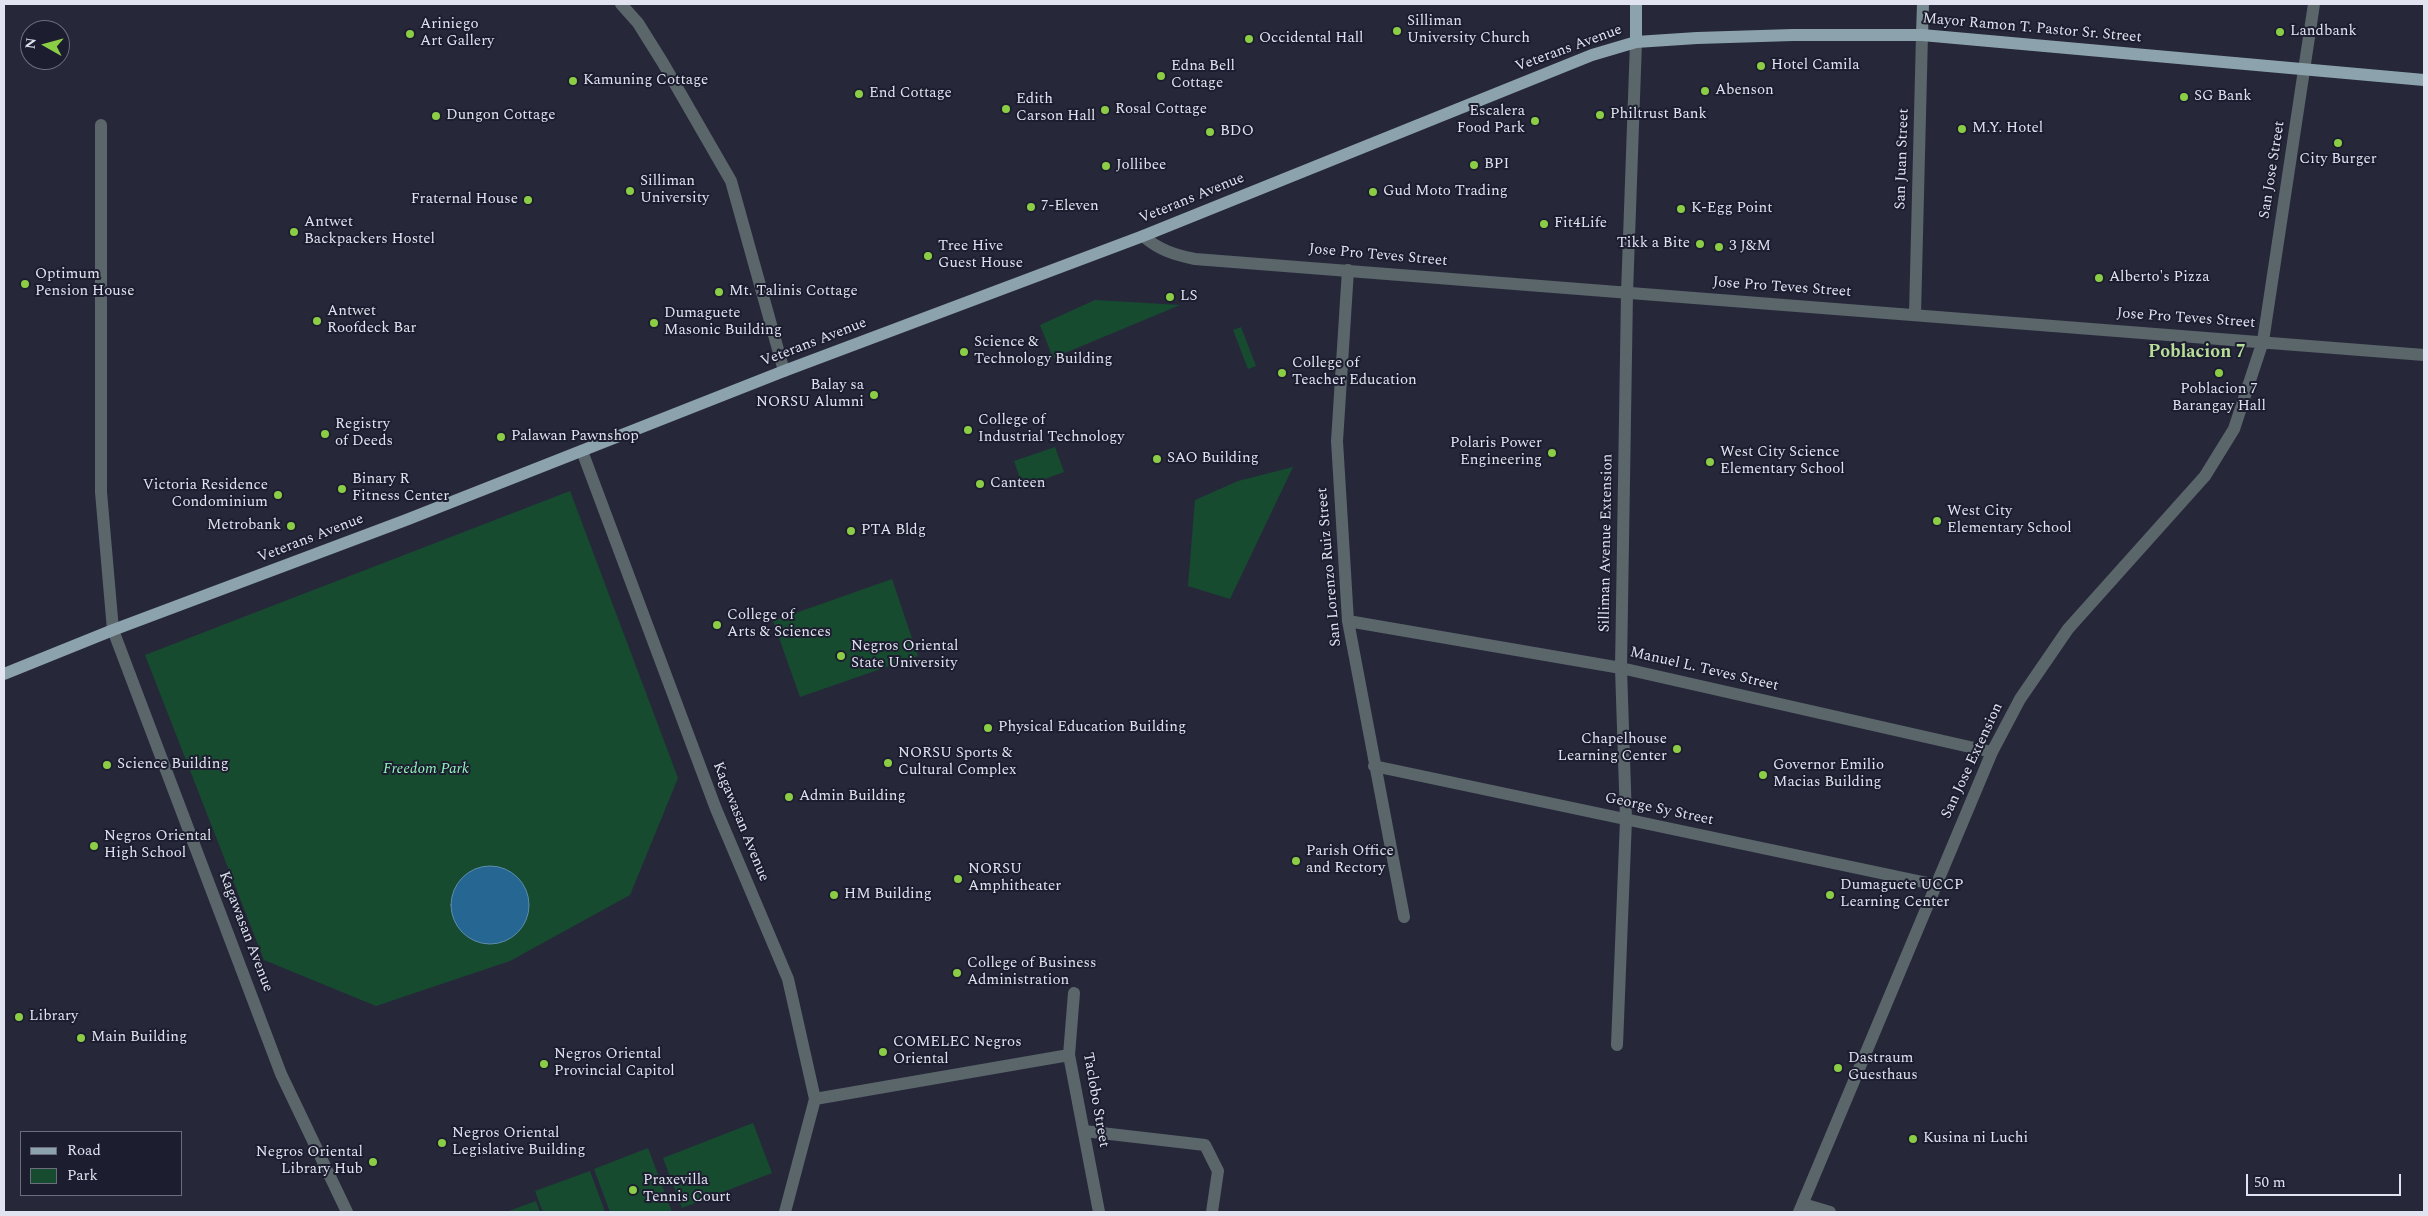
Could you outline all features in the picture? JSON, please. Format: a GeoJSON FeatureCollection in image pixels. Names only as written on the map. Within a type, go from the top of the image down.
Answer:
{"type":"FeatureCollection","features":[{"type":"Feature","properties":{"kind":"main road"},"geometry":{"type":"LineString","coordinates":[[1636,4],[1636,42]]}},
{"type":"Feature","properties":{"kind":"main road","name":"San Juan Street"},"geometry":{"type":"LineString","coordinates":[[1922,35],[1923,4]]}},
{"type":"Feature","properties":{"kind":"main road","name":"Mayor Ramon T. Pastor Sr. Street"},"geometry":{"type":"LineString","coordinates":[[1636,42],[1739,36],[1922,35],[2424,80]]}},
{"type":"Feature","properties":{"kind":"main road","name":"Veterans Avenue"},"geometry":{"type":"LineString","coordinates":[[4,674],[113,630],[335,548],[784,371],[1143,236],[1592,55],[1636,42]]}},
{"type":"Feature","properties":{"kind":"street"},"geometry":{"type":"LineString","coordinates":[[621,4],[638,23],[663,63],[731,181],[784,371]]}},
{"type":"Feature","properties":{"kind":"street","name":"San Jose Street"},"geometry":{"type":"LineString","coordinates":[[2262,342],[2314,4]]}},
{"type":"Feature","properties":{"kind":"street","name":"San Juan Street"},"geometry":{"type":"LineString","coordinates":[[1915,314],[1922,35]]}},
{"type":"Feature","properties":{"kind":"street","name":"Silliman Avenue Extension"},"geometry":{"type":"LineString","coordinates":[[1617,1045],[1626,819],[1621,668],[1627,293],[1636,42]]}},
{"type":"Feature","properties":{"kind":"street","name":"Kagawasan Avenue"},"geometry":{"type":"LineString","coordinates":[[101,125],[101,492],[113,630],[281,1074],[347,1212]]}},
{"type":"Feature","properties":{"kind":"street","name":"Jose Pro Teves Street"},"geometry":{"type":"LineString","coordinates":[[1143,236],[1154,246],[1165,252],[1195,259],[2424,355]]}},
{"type":"Feature","properties":{"kind":"street","name":"San Lorenzo Ruiz Street"},"geometry":{"type":"LineString","coordinates":[[1348,270],[1337,441],[1348,621],[1404,917]]}},
{"type":"Feature","properties":{"kind":"street","name":"San Jose Extension"},"geometry":{"type":"LineString","coordinates":[[1801,1208],[1992,752],[2020,700],[2068,629],[2205,476],[2234,429],[2262,342]]}},
{"type":"Feature","properties":{"kind":"street","name":"Kagawasan Avenue"},"geometry":{"type":"LineString","coordinates":[[582,451],[716,809],[788,979],[815,1099],[785,1212]]}},
{"type":"Feature","properties":{"kind":"street","name":"Manuel L. Teves Street"},"geometry":{"type":"LineString","coordinates":[[1348,621],[1621,668],[1992,752]]}},
{"type":"Feature","properties":{"kind":"street","name":"George Sy Street"},"geometry":{"type":"LineString","coordinates":[[1374,766],[1937,885]]}},
{"type":"Feature","properties":{"kind":"street","name":"Taclobo Street"},"geometry":{"type":"LineString","coordinates":[[1074,993],[1069,1055],[1100,1212]]}},
{"type":"Feature","properties":{"kind":"street"},"geometry":{"type":"LineString","coordinates":[[815,1099],[1069,1055]]}},
{"type":"Feature","properties":{"kind":"street"},"geometry":{"type":"LineString","coordinates":[[1084,1131],[1205,1145],[1218,1172],[1212,1212]]}},
{"type":"Feature","properties":{"kind":"street"},"geometry":{"type":"LineString","coordinates":[[1801,1208],[1830,1212]]}},
{"type":"Feature","properties":{"kind":"green space"},"geometry":{"type":"Polygon","coordinates":[[[1095,300],[1180,305],[1053,358],[1040,325],[1095,300]]]}},
{"type":"Feature","properties":{"kind":"green space"},"geometry":{"type":"Polygon","coordinates":[[[1241,327],[1256,366],[1248,369],[1233,330],[1241,327]]]}},
{"type":"Feature","properties":{"kind":"green space"},"geometry":{"type":"Polygon","coordinates":[[[1055,447],[1064,472],[1023,487],[1014,461],[1055,447]]]}},
{"type":"Feature","properties":{"kind":"green space"},"geometry":{"type":"Polygon","coordinates":[[[1293,467],[1230,599],[1188,586],[1195,500],[1238,481],[1293,467]]]}},
{"type":"Feature","properties":{"kind":"green space","name":"Freedom Park"},"geometry":{"type":"Polygon","coordinates":[[[570,491],[678,778],[630,895],[510,961],[376,1006],[264,960],[145,655],[570,491]]]}},
{"type":"Feature","properties":{"kind":"green space"},"geometry":{"type":"Polygon","coordinates":[[[892,579],[918,656],[800,697],[773,621],[892,579]]]}},
{"type":"Feature","properties":{"kind":"green space"},"geometry":{"type":"Polygon","coordinates":[[[753,1123],[772,1173],[682,1208],[663,1158],[753,1123]]]}},
{"type":"Feature","properties":{"kind":"green space","name":"Praxevilla Tennis Court"},"geometry":{"type":"Polygon","coordinates":[[[648,1148],[672,1212],[610,1212],[594,1169],[648,1148]]]}},
{"type":"Feature","properties":{"kind":"green space"},"geometry":{"type":"Polygon","coordinates":[[[590,1171],[605,1212],[543,1212],[535,1191],[590,1171]]]}},
{"type":"Feature","properties":{"kind":"green space"},"geometry":{"type":"Polygon","coordinates":[[[536,1201],[540,1212],[506,1212],[536,1201]]]}},
{"type":"Feature","properties":{"kind":"water"},"geometry":{"type":"Polygon","coordinates":[[[490,866],[505,869],[518,877],[526,890],[529,905],[526,920],[518,933],[505,941],[490,944],[475,941],[462,933],[454,920],[451,905],[454,890],[462,877],[475,869],[490,866]]]}},
{"type":"Feature","properties":{"kind":"place","name":"Silliman University Church"},"geometry":{"type":"Point","coordinates":[1397,31]}},
{"type":"Feature","properties":{"kind":"place","name":"Landbank"},"geometry":{"type":"Point","coordinates":[2280,32]}},
{"type":"Feature","properties":{"kind":"place","name":"Ariniego Art Gallery"},"geometry":{"type":"Point","coordinates":[410,34]}},
{"type":"Feature","properties":{"kind":"place","name":"Occidental Hall"},"geometry":{"type":"Point","coordinates":[1249,39]}},
{"type":"Feature","properties":{"kind":"place","name":"Hotel Camila"},"geometry":{"type":"Point","coordinates":[1761,66]}},
{"type":"Feature","properties":{"kind":"place","name":"Edna Bell Cottage"},"geometry":{"type":"Point","coordinates":[1161,76]}},
{"type":"Feature","properties":{"kind":"place","name":"Kamuning Cottage"},"geometry":{"type":"Point","coordinates":[573,81]}},
{"type":"Feature","properties":{"kind":"place","name":"Abenson"},"geometry":{"type":"Point","coordinates":[1705,91]}},
{"type":"Feature","properties":{"kind":"place","name":"End Cottage"},"geometry":{"type":"Point","coordinates":[859,94]}},
{"type":"Feature","properties":{"kind":"place","name":"SG Bank"},"geometry":{"type":"Point","coordinates":[2184,97]}},
{"type":"Feature","properties":{"kind":"place","name":"Edith Carson Hall"},"geometry":{"type":"Point","coordinates":[1006,109]}},
{"type":"Feature","properties":{"kind":"place","name":"Rosal Cottage"},"geometry":{"type":"Point","coordinates":[1105,110]}},
{"type":"Feature","properties":{"kind":"place","name":"Philtrust Bank"},"geometry":{"type":"Point","coordinates":[1600,115]}},
{"type":"Feature","properties":{"kind":"place","name":"Dungon Cottage"},"geometry":{"type":"Point","coordinates":[436,116]}},
{"type":"Feature","properties":{"kind":"place","name":"Escalera Food Park"},"geometry":{"type":"Point","coordinates":[1535,121]}},
{"type":"Feature","properties":{"kind":"place","name":"M.Y. Hotel"},"geometry":{"type":"Point","coordinates":[1962,129]}},
{"type":"Feature","properties":{"kind":"place","name":"BDO"},"geometry":{"type":"Point","coordinates":[1210,132]}},
{"type":"Feature","properties":{"kind":"place","name":"City Burger"},"geometry":{"type":"Point","coordinates":[2338,143]}},
{"type":"Feature","properties":{"kind":"place","name":"BPI"},"geometry":{"type":"Point","coordinates":[1474,165]}},
{"type":"Feature","properties":{"kind":"place","name":"Jollibee"},"geometry":{"type":"Point","coordinates":[1106,166]}},
{"type":"Feature","properties":{"kind":"place","name":"Silliman University"},"geometry":{"type":"Point","coordinates":[630,191]}},
{"type":"Feature","properties":{"kind":"place","name":"Gud Moto Trading"},"geometry":{"type":"Point","coordinates":[1373,192]}},
{"type":"Feature","properties":{"kind":"place","name":"Fraternal House"},"geometry":{"type":"Point","coordinates":[528,200]}},
{"type":"Feature","properties":{"kind":"place","name":"7-Eleven"},"geometry":{"type":"Point","coordinates":[1031,207]}},
{"type":"Feature","properties":{"kind":"place","name":"K-Egg Point"},"geometry":{"type":"Point","coordinates":[1681,209]}},
{"type":"Feature","properties":{"kind":"place","name":"Fit4Life"},"geometry":{"type":"Point","coordinates":[1544,224]}},
{"type":"Feature","properties":{"kind":"place","name":"Antwet Backpackers Hostel"},"geometry":{"type":"Point","coordinates":[294,232]}},
{"type":"Feature","properties":{"kind":"place","name":"Tikk a Bite"},"geometry":{"type":"Point","coordinates":[1700,244]}},
{"type":"Feature","properties":{"kind":"place","name":"3 J&M"},"geometry":{"type":"Point","coordinates":[1719,247]}},
{"type":"Feature","properties":{"kind":"place","name":"Tree Hive Guest House"},"geometry":{"type":"Point","coordinates":[928,256]}},
{"type":"Feature","properties":{"kind":"place","name":"Alberto's Pizza"},"geometry":{"type":"Point","coordinates":[2099,278]}},
{"type":"Feature","properties":{"kind":"place","name":"Optimum Pension House"},"geometry":{"type":"Point","coordinates":[25,284]}},
{"type":"Feature","properties":{"kind":"place","name":"Mt. Talinis Cottage"},"geometry":{"type":"Point","coordinates":[719,292]}},
{"type":"Feature","properties":{"kind":"place","name":"LS"},"geometry":{"type":"Point","coordinates":[1170,297]}},
{"type":"Feature","properties":{"kind":"place","name":"Antwet Roofdeck Bar"},"geometry":{"type":"Point","coordinates":[317,321]}},
{"type":"Feature","properties":{"kind":"place","name":"Dumaguete Masonic Building"},"geometry":{"type":"Point","coordinates":[654,323]}},
{"type":"Feature","properties":{"kind":"place","name":"Science & Technology Building"},"geometry":{"type":"Point","coordinates":[964,352]}},
{"type":"Feature","properties":{"kind":"place","name":"College of Teacher Education"},"geometry":{"type":"Point","coordinates":[1282,373]}},
{"type":"Feature","properties":{"kind":"place","name":"Poblacion 7 Barangay Hall"},"geometry":{"type":"Point","coordinates":[2219,373]}},
{"type":"Feature","properties":{"kind":"place","name":"Balay sa NORSU Alumni"},"geometry":{"type":"Point","coordinates":[874,395]}},
{"type":"Feature","properties":{"kind":"place","name":"College of Industrial Technology"},"geometry":{"type":"Point","coordinates":[968,430]}},
{"type":"Feature","properties":{"kind":"place","name":"Registry of Deeds"},"geometry":{"type":"Point","coordinates":[325,434]}},
{"type":"Feature","properties":{"kind":"place","name":"Palawan Pawnshop"},"geometry":{"type":"Point","coordinates":[501,437]}},
{"type":"Feature","properties":{"kind":"place","name":"Polaris Power Engineering"},"geometry":{"type":"Point","coordinates":[1552,453]}},
{"type":"Feature","properties":{"kind":"place","name":"SAO Building"},"geometry":{"type":"Point","coordinates":[1157,459]}},
{"type":"Feature","properties":{"kind":"place","name":"West City Science Elementary School"},"geometry":{"type":"Point","coordinates":[1710,462]}},
{"type":"Feature","properties":{"kind":"place","name":"Canteen"},"geometry":{"type":"Point","coordinates":[980,484]}},
{"type":"Feature","properties":{"kind":"place","name":"Binary R Fitness Center"},"geometry":{"type":"Point","coordinates":[342,489]}},
{"type":"Feature","properties":{"kind":"place","name":"Victoria Residence Condominium"},"geometry":{"type":"Point","coordinates":[278,495]}},
{"type":"Feature","properties":{"kind":"place","name":"West City Elementary School"},"geometry":{"type":"Point","coordinates":[1937,521]}},
{"type":"Feature","properties":{"kind":"place","name":"Metrobank"},"geometry":{"type":"Point","coordinates":[291,526]}},
{"type":"Feature","properties":{"kind":"place","name":"PTA Bldg"},"geometry":{"type":"Point","coordinates":[851,531]}},
{"type":"Feature","properties":{"kind":"place","name":"College of Arts & Sciences"},"geometry":{"type":"Point","coordinates":[717,625]}},
{"type":"Feature","properties":{"kind":"place","name":"Negros Oriental State University"},"geometry":{"type":"Point","coordinates":[841,656]}},
{"type":"Feature","properties":{"kind":"place","name":"Physical Education Building"},"geometry":{"type":"Point","coordinates":[988,728]}},
{"type":"Feature","properties":{"kind":"place","name":"Chapelhouse Learning Center"},"geometry":{"type":"Point","coordinates":[1677,749]}},
{"type":"Feature","properties":{"kind":"place","name":"NORSU Sports & Cultural Complex"},"geometry":{"type":"Point","coordinates":[888,763]}},
{"type":"Feature","properties":{"kind":"place","name":"Science Building"},"geometry":{"type":"Point","coordinates":[107,765]}},
{"type":"Feature","properties":{"kind":"place","name":"Governor Emilio Macias Building"},"geometry":{"type":"Point","coordinates":[1763,775]}},
{"type":"Feature","properties":{"kind":"place","name":"Admin Building"},"geometry":{"type":"Point","coordinates":[789,797]}},
{"type":"Feature","properties":{"kind":"place","name":"Negros Oriental High School"},"geometry":{"type":"Point","coordinates":[94,846]}},
{"type":"Feature","properties":{"kind":"place","name":"Parish Office and Rectory"},"geometry":{"type":"Point","coordinates":[1296,861]}},
{"type":"Feature","properties":{"kind":"place","name":"NORSU Amphitheater"},"geometry":{"type":"Point","coordinates":[958,879]}},
{"type":"Feature","properties":{"kind":"place","name":"HM Building"},"geometry":{"type":"Point","coordinates":[834,895]}},
{"type":"Feature","properties":{"kind":"place","name":"Dumaguete UCCP Learning Center"},"geometry":{"type":"Point","coordinates":[1830,895]}},
{"type":"Feature","properties":{"kind":"place","name":"College of Business Administration"},"geometry":{"type":"Point","coordinates":[957,973]}},
{"type":"Feature","properties":{"kind":"place","name":"Library"},"geometry":{"type":"Point","coordinates":[19,1017]}},
{"type":"Feature","properties":{"kind":"place","name":"Main Building"},"geometry":{"type":"Point","coordinates":[81,1038]}},
{"type":"Feature","properties":{"kind":"place","name":"COMELEC Negros Oriental"},"geometry":{"type":"Point","coordinates":[883,1052]}},
{"type":"Feature","properties":{"kind":"place","name":"Negros Oriental Provincial Capitol"},"geometry":{"type":"Point","coordinates":[544,1064]}},
{"type":"Feature","properties":{"kind":"place","name":"Dastraum Guesthaus"},"geometry":{"type":"Point","coordinates":[1838,1068]}},
{"type":"Feature","properties":{"kind":"place","name":"Kusina ni Luchi"},"geometry":{"type":"Point","coordinates":[1913,1139]}},
{"type":"Feature","properties":{"kind":"place","name":"Negros Oriental Legislative Building"},"geometry":{"type":"Point","coordinates":[442,1143]}},
{"type":"Feature","properties":{"kind":"place","name":"Negros Oriental Library Hub"},"geometry":{"type":"Point","coordinates":[373,1162]}},
{"type":"Feature","properties":{"kind":"place","name":"Praxevilla Tennis Court"},"geometry":{"type":"Point","coordinates":[633,1190]}},
{"type":"Feature","properties":{"kind":"district","name":"Poblacion 7"},"geometry":{"type":"Point","coordinates":[2197,353]}}]}
